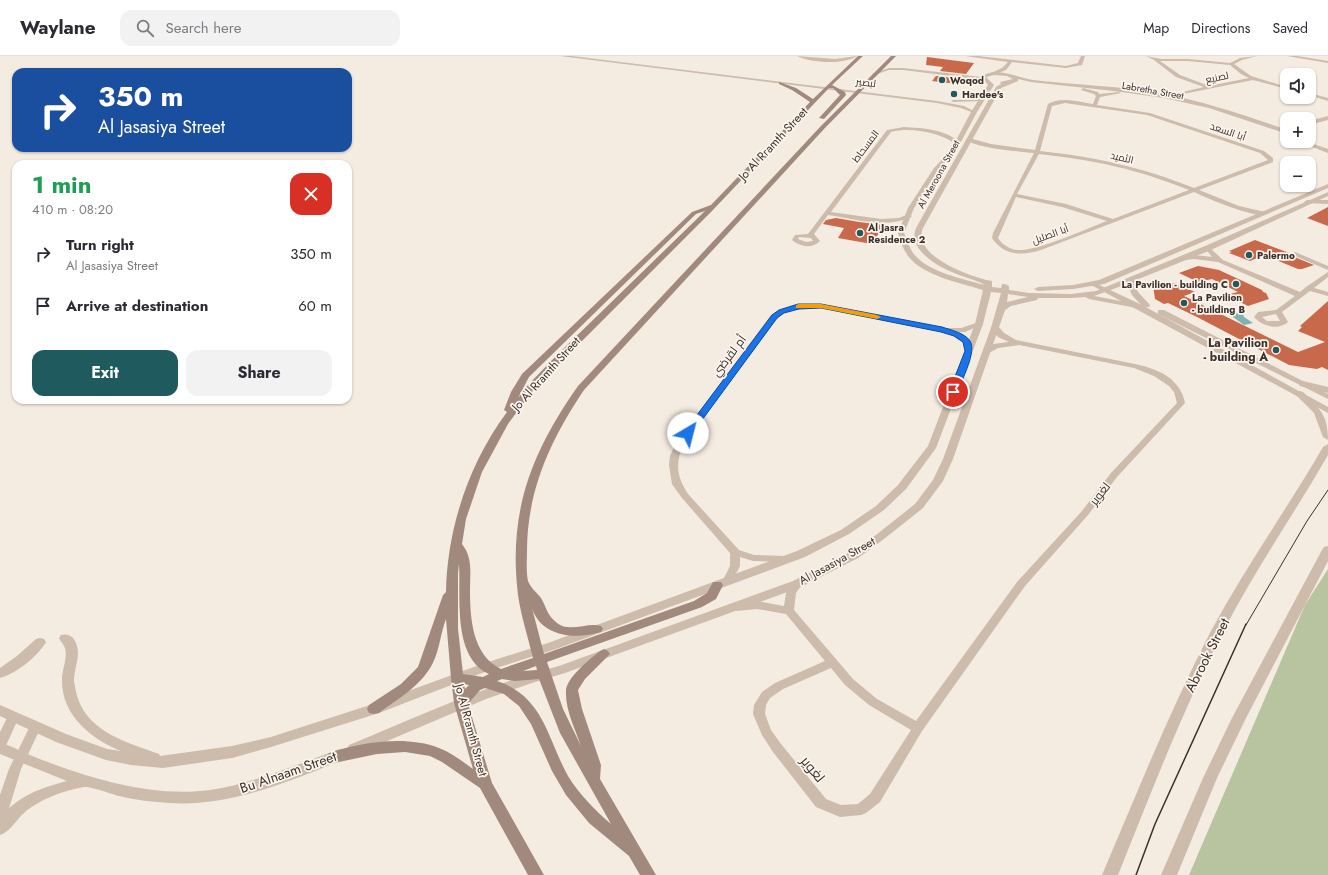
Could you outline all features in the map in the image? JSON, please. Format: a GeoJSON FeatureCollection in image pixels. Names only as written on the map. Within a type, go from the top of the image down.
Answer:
{"type":"FeatureCollection","features":[{"type":"Feature","properties":{"kind":"main road","name":"Jo Al Rramth Street"},"geometry":{"type":"LineString","coordinates":[[536,875],[485,784],[461,703],[457,678],[452,629],[452,586],[456,544],[461,519],[477,472],[504,423],[532,387],[560,357],[768,151],[826,87],[861,56]]}},
{"type":"Feature","properties":{"kind":"main road"},"geometry":{"type":"LineString","coordinates":[[841,87],[867,56]]}},
{"type":"Feature","properties":{"kind":"main road","name":"Jo Al Rramth Street"},"geometry":{"type":"LineString","coordinates":[[648,875],[567,733],[553,700],[541,662],[525,596],[521,552],[524,518],[537,464],[557,422],[581,388],[822,128],[874,74],[893,57]]}},
{"type":"Feature","properties":{"kind":"main road"},"geometry":{"type":"LineString","coordinates":[[781,83],[794,89],[813,102]]}},
{"type":"Feature","properties":{"kind":"main road"},"geometry":{"type":"LineString","coordinates":[[826,87],[841,87],[858,92]]}},
{"type":"Feature","properties":{"kind":"main road"},"geometry":{"type":"LineString","coordinates":[[822,128],[820,120],[843,95],[841,87]]}},
{"type":"Feature","properties":{"kind":"main road"},"geometry":{"type":"LineString","coordinates":[[504,423],[516,392],[525,376],[694,214],[715,205]]}},
{"type":"Feature","properties":{"kind":"main road"},"geometry":{"type":"LineString","coordinates":[[456,544],[462,550],[464,556],[464,590],[469,639],[478,659],[523,701],[531,712],[564,781],[589,815],[636,854]]}},
{"type":"Feature","properties":{"kind":"main road"},"geometry":{"type":"LineString","coordinates":[[523,583],[536,600],[540,613],[554,628],[573,632],[597,629]]}},
{"type":"Feature","properties":{"kind":"main road"},"geometry":{"type":"LineString","coordinates":[[541,662],[708,600],[715,591],[717,585]]}},
{"type":"Feature","properties":{"kind":"main road"},"geometry":{"type":"LineString","coordinates":[[374,709],[406,687],[423,670],[429,657],[437,626],[452,586]]}},
{"type":"Feature","properties":{"kind":"main road"},"geometry":{"type":"LineString","coordinates":[[593,778],[594,765],[575,710],[572,690],[580,676],[604,654]]}},
{"type":"Feature","properties":{"kind":"main road"},"geometry":{"type":"LineString","coordinates":[[457,678],[482,682],[501,681]]}},
{"type":"Feature","properties":{"kind":"main road"},"geometry":{"type":"LineString","coordinates":[[461,703],[471,691],[482,682]]}},
{"type":"Feature","properties":{"kind":"main road"},"geometry":{"type":"LineString","coordinates":[[334,757],[380,747],[418,746],[446,757],[485,784]]}},
{"type":"Feature","properties":{"kind":"street"},"geometry":{"type":"LineString","coordinates":[[562,56],[826,87]]}},
{"type":"Feature","properties":{"kind":"street"},"geometry":{"type":"LineString","coordinates":[[798,56],[830,59],[847,59],[855,56]]}},
{"type":"Feature","properties":{"kind":"street"},"geometry":{"type":"LineString","coordinates":[[967,56],[1059,67],[1073,67],[1080,64],[1083,56]]}},
{"type":"Feature","properties":{"kind":"street"},"geometry":{"type":"LineString","coordinates":[[1141,56],[1231,64],[1241,59],[1255,56]]}},
{"type":"Feature","properties":{"kind":"street"},"geometry":{"type":"LineString","coordinates":[[1289,56],[1328,62]]}},
{"type":"Feature","properties":{"kind":"street"},"geometry":{"type":"LineString","coordinates":[[893,57],[897,64],[905,66],[986,78],[1004,69],[1010,62]]}},
{"type":"Feature","properties":{"kind":"street"},"geometry":{"type":"LineString","coordinates":[[1151,58],[1178,76],[1209,88]]}},
{"type":"Feature","properties":{"kind":"street"},"geometry":{"type":"LineString","coordinates":[[1162,64],[1171,58]]}},
{"type":"Feature","properties":{"kind":"street"},"geometry":{"type":"LineString","coordinates":[[830,59],[842,63],[849,68]]}},
{"type":"Feature","properties":{"kind":"street"},"geometry":{"type":"LineString","coordinates":[[1231,64],[1240,72],[1280,86]]}},
{"type":"Feature","properties":{"kind":"street"},"geometry":{"type":"LineString","coordinates":[[874,74],[889,69],[903,69],[1010,80]]}},
{"type":"Feature","properties":{"kind":"street"},"geometry":{"type":"LineString","coordinates":[[1004,69],[1010,80]]}},
{"type":"Feature","properties":{"kind":"street"},"geometry":{"type":"LineString","coordinates":[[993,74],[1010,80]]}},
{"type":"Feature","properties":{"kind":"street"},"geometry":{"type":"LineString","coordinates":[[748,78],[826,87]]}},
{"type":"Feature","properties":{"kind":"street","name":"Al Meroona Street"},"geometry":{"type":"LineString","coordinates":[[986,78],[991,85],[956,142],[953,151],[936,170],[911,208],[901,233],[911,255],[918,262],[942,275],[961,281],[1047,296],[1088,295],[1109,289],[1185,258],[1307,202],[1328,194]]}},
{"type":"Feature","properties":{"kind":"street","name":"لصنيع"},"geometry":{"type":"LineString","coordinates":[[1155,95],[1183,93],[1255,78]]}},
{"type":"Feature","properties":{"kind":"street","name":"Al Meroona Street"},"geometry":{"type":"LineString","coordinates":[[989,286],[937,261],[923,251],[918,240],[918,231],[999,87],[1010,80]]}},
{"type":"Feature","properties":{"kind":"street","name":"Labretha Street"},"geometry":{"type":"LineString","coordinates":[[1010,80],[1119,93],[1181,103],[1271,132],[1280,132]]}},
{"type":"Feature","properties":{"kind":"street","name":"Labretha Street"},"geometry":{"type":"LineString","coordinates":[[1010,80],[1030,80],[1155,95],[1189,101],[1260,123],[1280,132]]}},
{"type":"Feature","properties":{"kind":"street"},"geometry":{"type":"LineString","coordinates":[[1084,89],[1092,91],[1098,96]]}},
{"type":"Feature","properties":{"kind":"street","name":"لبصير"},"geometry":{"type":"LineString","coordinates":[[858,92],[953,101],[982,100]]}},
{"type":"Feature","properties":{"kind":"street","name":"لبصير"},"geometry":{"type":"LineString","coordinates":[[858,92],[955,105],[974,112]]}},
{"type":"Feature","properties":{"kind":"street"},"geometry":{"type":"LineString","coordinates":[[1098,96],[1119,93]]}},
{"type":"Feature","properties":{"kind":"street"},"geometry":{"type":"LineString","coordinates":[[1183,93],[1181,97],[1189,101]]}},
{"type":"Feature","properties":{"kind":"street"},"geometry":{"type":"LineString","coordinates":[[1095,105],[1098,96]]}},
{"type":"Feature","properties":{"kind":"street"},"geometry":{"type":"LineString","coordinates":[[1316,96],[1328,100]]}},
{"type":"Feature","properties":{"kind":"street","name":"أبا السعد"},"geometry":{"type":"LineString","coordinates":[[1036,153],[1051,104],[1065,102],[1139,111],[1257,150],[1271,159],[1268,163],[1191,192]]}},
{"type":"Feature","properties":{"kind":"street"},"geometry":{"type":"LineString","coordinates":[[1316,121],[1328,118]]}},
{"type":"Feature","properties":{"kind":"street"},"geometry":{"type":"LineString","coordinates":[[1260,123],[1280,126]]}},
{"type":"Feature","properties":{"kind":"street"},"geometry":{"type":"LineString","coordinates":[[1316,126],[1328,123]]}},
{"type":"Feature","properties":{"kind":"street","name":"المسحاط"},"geometry":{"type":"LineString","coordinates":[[810,235],[889,131],[899,129],[938,134],[948,136],[956,142]]}},
{"type":"Feature","properties":{"kind":"street","name":"المسحاط"},"geometry":{"type":"LineString","coordinates":[[938,134],[956,133],[963,130]]}},
{"type":"Feature","properties":{"kind":"street","name":"الثميد"},"geometry":{"type":"LineString","coordinates":[[969,140],[986,145],[1120,168],[1147,176],[1235,208],[1253,212],[1266,212]]}},
{"type":"Feature","properties":{"kind":"street"},"geometry":{"type":"LineString","coordinates":[[1316,142],[1328,146]]}},
{"type":"Feature","properties":{"kind":"street"},"geometry":{"type":"LineString","coordinates":[[1316,147],[1328,151]]}},
{"type":"Feature","properties":{"kind":"street","name":"الثميد"},"geometry":{"type":"LineString","coordinates":[[965,148],[983,148],[1036,153]]}},
{"type":"Feature","properties":{"kind":"street","name":"أبا الصليل"},"geometry":{"type":"LineString","coordinates":[[1036,153],[1014,195],[995,238],[997,243],[1013,251],[1033,251],[1191,192]]}},
{"type":"Feature","properties":{"kind":"street","name":"Al Meroona Street"},"geometry":{"type":"LineString","coordinates":[[1005,289],[1050,289],[1101,282],[1328,186]]}},
{"type":"Feature","properties":{"kind":"street","name":"الثميد"},"geometry":{"type":"LineString","coordinates":[[1191,192],[1241,215],[1245,219],[1244,222]]}},
{"type":"Feature","properties":{"kind":"street","name":"أبا الصليل"},"geometry":{"type":"LineString","coordinates":[[1014,195],[1092,212],[1113,221]]}},
{"type":"Feature","properties":{"kind":"street"},"geometry":{"type":"LineString","coordinates":[[1307,202],[1328,202]]}},
{"type":"Feature","properties":{"kind":"street"},"geometry":{"type":"LineString","coordinates":[[828,213],[880,221],[896,221],[909,216]]}},
{"type":"Feature","properties":{"kind":"street"},"geometry":{"type":"LineString","coordinates":[[880,221],[891,225],[901,233]]}},
{"type":"Feature","properties":{"kind":"street"},"geometry":{"type":"LineString","coordinates":[[1208,248],[1212,254],[1221,261],[1300,295]]}},
{"type":"Feature","properties":{"kind":"street"},"geometry":{"type":"LineString","coordinates":[[1295,254],[1328,268]]}},
{"type":"Feature","properties":{"kind":"street"},"geometry":{"type":"LineString","coordinates":[[1185,258],[1194,257],[1221,261]]}},
{"type":"Feature","properties":{"kind":"street"},"geometry":{"type":"LineString","coordinates":[[1278,312],[1328,274]]}},
{"type":"Feature","properties":{"kind":"street"},"geometry":{"type":"LineString","coordinates":[[1133,278],[1130,282],[1132,288],[1143,306]]}},
{"type":"Feature","properties":{"kind":"street"},"geometry":{"type":"LineString","coordinates":[[961,281],[973,287],[985,300]]}},
{"type":"Feature","properties":{"kind":"street"},"geometry":{"type":"LineString","coordinates":[[1101,282],[1109,289]]}},
{"type":"Feature","properties":{"kind":"street"},"geometry":{"type":"LineString","coordinates":[[1093,284],[1109,289],[1328,397]]}},
{"type":"Feature","properties":{"kind":"street","name":"Al Jasasiya Street"},"geometry":{"type":"LineString","coordinates":[[541,662],[597,629],[787,559],[845,532],[859,524],[880,508],[902,487],[933,446],[979,324],[989,286]]}},
{"type":"Feature","properties":{"kind":"street"},"geometry":{"type":"LineString","coordinates":[[1308,288],[1328,294]]}},
{"type":"Feature","properties":{"kind":"street","name":"Al Jasasiya Street"},"geometry":{"type":"LineString","coordinates":[[541,662],[561,670],[797,584],[854,555],[880,537],[919,506],[938,481],[948,459],[1002,308],[1005,289]]}},
{"type":"Feature","properties":{"kind":"street"},"geometry":{"type":"LineString","coordinates":[[1002,308],[1008,304],[1047,296]]}},
{"type":"Feature","properties":{"kind":"street"},"geometry":{"type":"LineString","coordinates":[[1071,296],[1097,298],[1143,306],[1328,410]]}},
{"type":"Feature","properties":{"kind":"street","name":"أم لقرضي"},"geometry":{"type":"LineString","coordinates":[[735,552],[685,496],[677,484],[673,474],[674,456],[679,445],[774,317],[782,311],[798,307],[821,306],[942,330],[963,338],[967,342],[969,351]]}},
{"type":"Feature","properties":{"kind":"street","name":"أم لقرضي"},"geometry":{"type":"LineString","coordinates":[[942,330],[962,330],[979,324]]}},
{"type":"Feature","properties":{"kind":"street","name":"لغوير"},"geometry":{"type":"LineString","coordinates":[[832,663],[779,686],[766,694],[760,704],[759,714],[766,732],[777,748],[821,803],[840,811],[861,809],[875,798],[918,728],[1021,584],[1085,513],[1114,475],[1180,403],[1176,388],[1162,378],[1146,370],[1135,366],[1025,344],[1006,338],[995,328]]}},
{"type":"Feature","properties":{"kind":"street","name":"لغوير"},"geometry":{"type":"LineString","coordinates":[[986,351],[1003,345],[1025,344]]}},
{"type":"Feature","properties":{"kind":"street"},"geometry":{"type":"LineString","coordinates":[[1303,384],[1328,390]]}},
{"type":"Feature","properties":{"kind":"street"},"geometry":{"type":"LineString","coordinates":[[1300,394],[1318,412],[1328,436]]}},
{"type":"Feature","properties":{"kind":"street","name":"Abrook Street"},"geometry":{"type":"LineString","coordinates":[[1110,875],[1157,761],[1210,646],[1260,555],[1312,476],[1328,447]]}},
{"type":"Feature","properties":{"kind":"street"},"geometry":{"type":"LineString","coordinates":[[1170,875],[1210,778],[1239,718],[1328,550]]}},
{"type":"Feature","properties":{"kind":"street"},"geometry":{"type":"LineString","coordinates":[[728,580],[734,566],[735,552],[753,558],[787,559]]}},
{"type":"Feature","properties":{"kind":"street"},"geometry":{"type":"LineString","coordinates":[[789,611],[791,593],[797,584]]}},
{"type":"Feature","properties":{"kind":"street"},"geometry":{"type":"LineString","coordinates":[[733,608],[756,606],[789,611],[849,682],[873,702],[918,728]]}},
{"type":"Feature","properties":{"kind":"street"},"geometry":{"type":"LineString","coordinates":[[65,638],[69,641],[72,653],[68,674],[72,699],[76,710],[86,724],[104,738],[163,762]]}},
{"type":"Feature","properties":{"kind":"street"},"geometry":{"type":"LineString","coordinates":[[0,673],[14,666],[40,642]]}},
{"type":"Feature","properties":{"kind":"street"},"geometry":{"type":"LineString","coordinates":[[0,710],[35,727],[106,754],[138,760],[163,762],[232,752],[271,742],[374,709],[486,667],[541,662]]}},
{"type":"Feature","properties":{"kind":"street","name":"Bu Alnaam Street"},"geometry":{"type":"LineString","coordinates":[[0,747],[46,768],[86,781],[140,794],[160,797],[199,797],[230,792],[275,780],[334,757],[461,703],[501,681],[541,662]]}},
{"type":"Feature","properties":{"kind":"street"},"geometry":{"type":"LineString","coordinates":[[0,747],[13,717]]}},
{"type":"Feature","properties":{"kind":"street"},"geometry":{"type":"LineString","coordinates":[[0,815],[8,787],[20,757],[35,727]]}},
{"type":"Feature","properties":{"kind":"street"},"geometry":{"type":"LineString","coordinates":[[0,830],[15,810],[35,797],[86,781]]}},
{"type":"Feature","properties":{"kind":"green space"},"geometry":{"type":"Polygon","coordinates":[[[1328,569],[1328,875],[1189,875],[1305,605],[1328,569]]]}},
{"type":"Feature","properties":{"kind":"water"},"geometry":{"type":"Polygon","coordinates":[[[1228,311],[1243,314],[1244,317],[1253,323],[1244,325],[1226,312],[1228,311]]]}},
{"type":"Feature","properties":{"kind":"building"},"geometry":{"type":"Polygon","coordinates":[[[927,57],[974,63],[966,74],[940,71],[943,67],[926,65],[927,57]]]}},
{"type":"Feature","properties":{"kind":"building"},"geometry":{"type":"Polygon","coordinates":[[[936,76],[962,79],[958,84],[932,81],[936,76]]]}},
{"type":"Feature","properties":{"kind":"building"},"geometry":{"type":"Polygon","coordinates":[[[1328,207],[1328,226],[1307,218],[1328,207]]]}},
{"type":"Feature","properties":{"kind":"building","name":"Al Jasra Residence 2"},"geometry":{"type":"Polygon","coordinates":[[[836,218],[884,225],[872,244],[838,238],[844,228],[823,224],[826,220],[836,218]]]}},
{"type":"Feature","properties":{"kind":"building","name":"Palermo"},"geometry":{"type":"Polygon","coordinates":[[[1255,240],[1292,254],[1292,256],[1314,265],[1298,269],[1264,255],[1250,261],[1229,253],[1232,252],[1229,251],[1255,240]]]}},
{"type":"Feature","properties":{"kind":"building","name":"La Pavilion - building C"},"geometry":{"type":"Polygon","coordinates":[[[1198,266],[1219,270],[1262,290],[1266,293],[1269,299],[1248,306],[1226,295],[1238,292],[1212,279],[1198,282],[1179,273],[1198,266]]]}},
{"type":"Feature","properties":{"kind":"building"},"geometry":{"type":"Polygon","coordinates":[[[1161,283],[1166,285],[1175,283],[1195,292],[1184,296],[1298,352],[1325,342],[1298,331],[1302,327],[1300,326],[1328,301],[1328,370],[1322,367],[1317,369],[1289,365],[1197,317],[1168,303],[1164,304],[1155,299],[1153,285],[1161,283]]]}},
{"type":"Feature","properties":{"kind":"tram line"},"geometry":{"type":"LineString","coordinates":[[1246,625],[1307,521],[1328,490]]}},
{"type":"Feature","properties":{"kind":"tram line"},"geometry":{"type":"LineString","coordinates":[[1136,875],[1155,824],[1246,624]]}},
{"type":"Feature","properties":{"kind":"slow traffic"},"geometry":{"type":"LineString","coordinates":[[799,307],[821,306],[877,317]]}},
{"type":"Feature","properties":{"kind":"place","name":"Woqod"},"geometry":{"type":"Point","coordinates":[942,80]}},
{"type":"Feature","properties":{"kind":"place","name":"Hardee's"},"geometry":{"type":"Point","coordinates":[954,94]}},
{"type":"Feature","properties":{"kind":"place","name":"Al Jasra Residence 2"},"geometry":{"type":"Point","coordinates":[860,233]}},
{"type":"Feature","properties":{"kind":"place","name":"Palermo"},"geometry":{"type":"Point","coordinates":[1249,255]}},
{"type":"Feature","properties":{"kind":"place","name":"La Pavilion - building C"},"geometry":{"type":"Point","coordinates":[1236,284]}},
{"type":"Feature","properties":{"kind":"place","name":"La Pavilion - building B"},"geometry":{"type":"Point","coordinates":[1184,303]}},
{"type":"Feature","properties":{"kind":"place","name":"La Pavilion - building A"},"geometry":{"type":"Point","coordinates":[1276,350]}},
{"type":"Feature","properties":{"kind":"route"},"geometry":{"type":"LineString","coordinates":[[688,433],[774,317],[782,311],[798,307],[821,306],[956,334],[967,342],[969,351],[953,392]]}}]}
